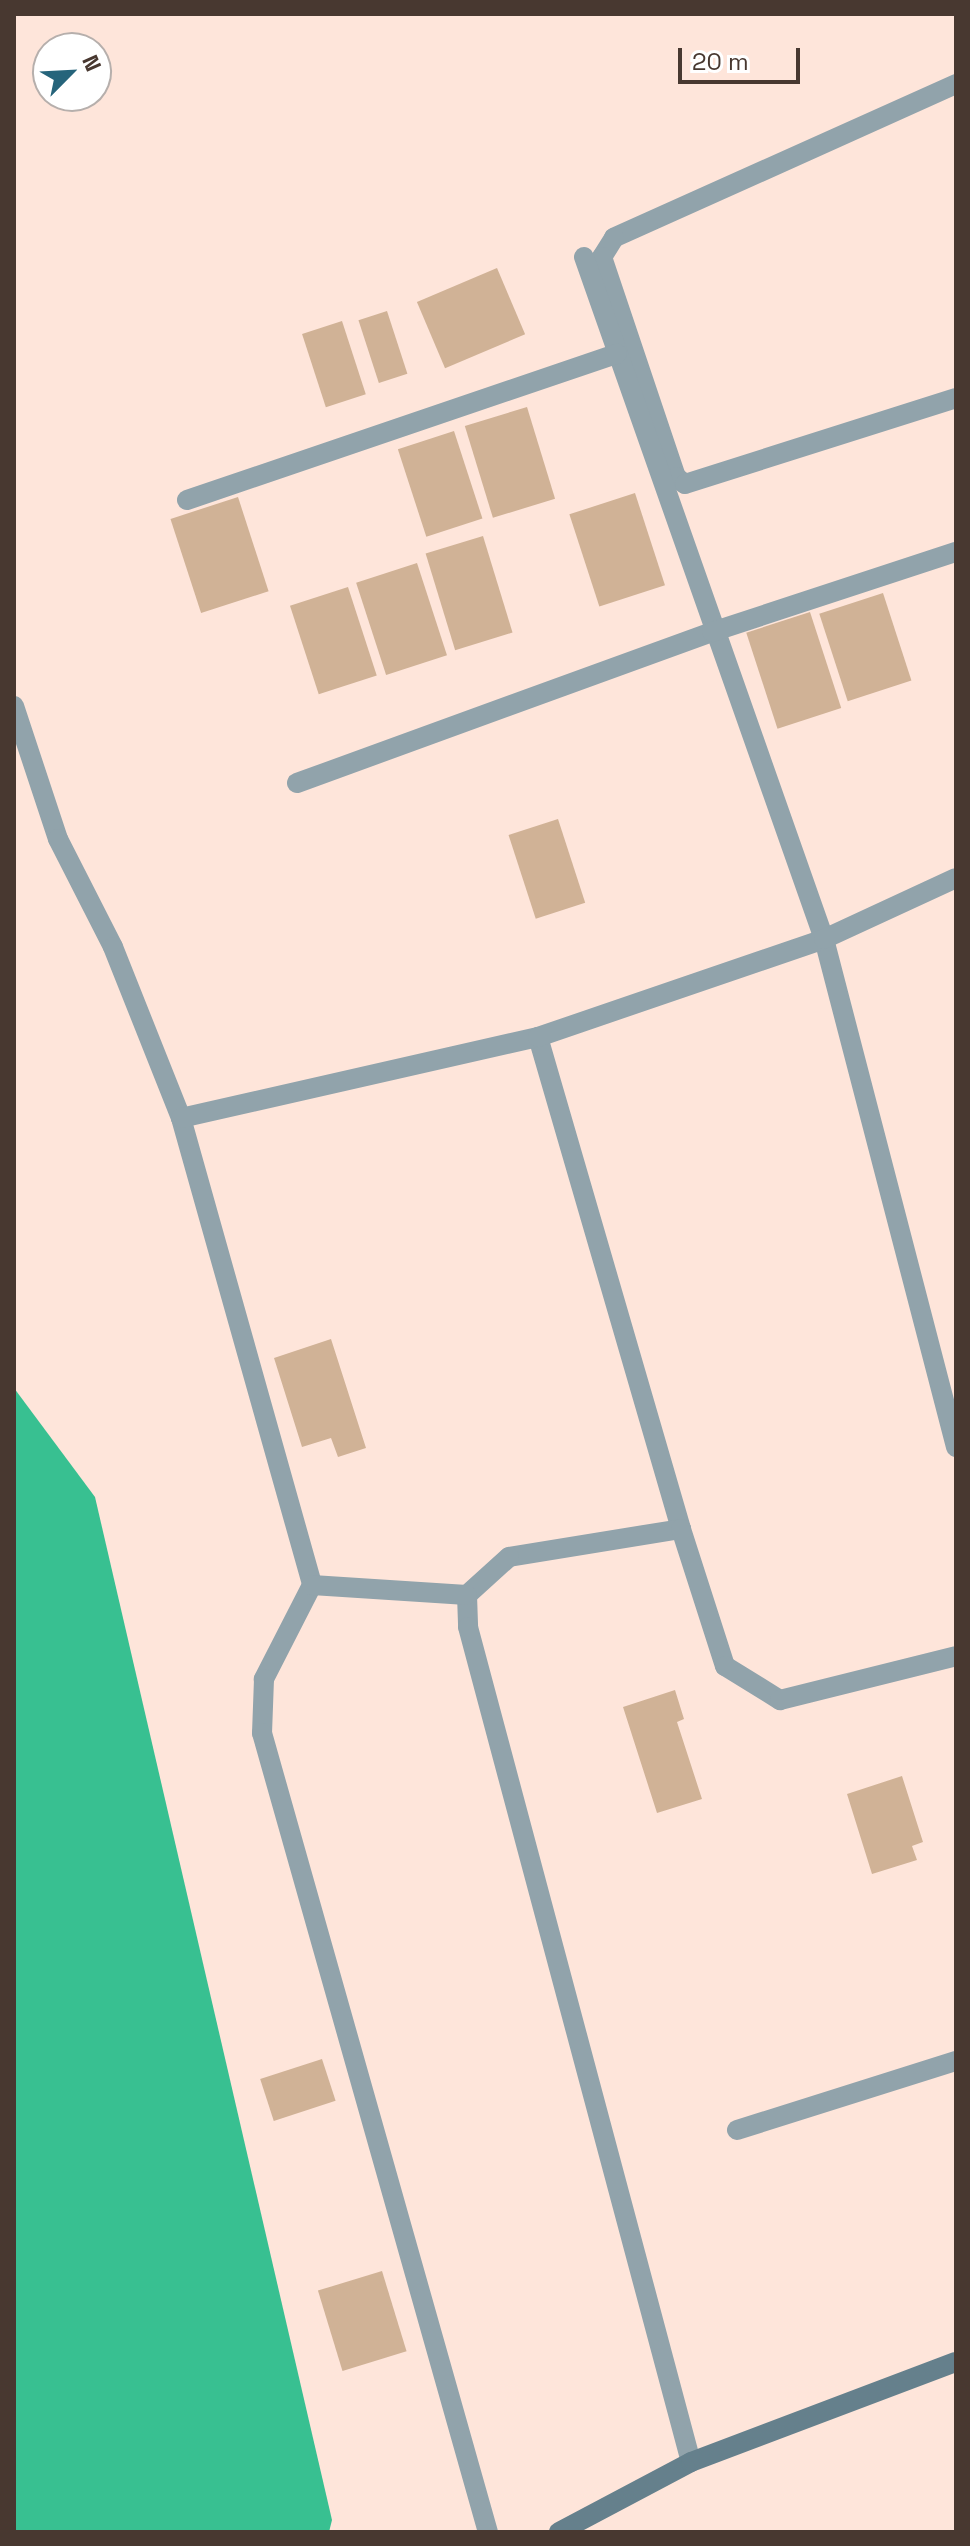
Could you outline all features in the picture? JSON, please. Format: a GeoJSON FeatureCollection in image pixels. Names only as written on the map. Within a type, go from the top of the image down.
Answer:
{"type":"FeatureCollection","features":[{"type":"Feature","properties":{"kind":"street"},"geometry":{"type":"LineString","coordinates":[[956,84],[614,238],[602,257],[676,477],[685,484],[956,398]]}},
{"type":"Feature","properties":{"kind":"street"},"geometry":{"type":"LineString","coordinates":[[584,257],[712,632],[824,939],[956,1447]]}},
{"type":"Feature","properties":{"kind":"street"},"geometry":{"type":"LineString","coordinates":[[187,500],[617,354]]}},
{"type":"Feature","properties":{"kind":"street"},"geometry":{"type":"LineString","coordinates":[[297,783],[712,632],[956,552]]}},
{"type":"Feature","properties":{"kind":"street"},"geometry":{"type":"LineString","coordinates":[[14,706],[58,839],[113,947],[181,1118],[312,1585],[264,1679],[262,1733],[488,2532]]}},
{"type":"Feature","properties":{"kind":"street"},"geometry":{"type":"LineString","coordinates":[[181,1118],[538,1037],[824,939],[956,878]]}},
{"type":"Feature","properties":{"kind":"street"},"geometry":{"type":"LineString","coordinates":[[538,1037],[681,1529],[725,1666],[780,1700],[956,1656]]}},
{"type":"Feature","properties":{"kind":"street"},"geometry":{"type":"LineString","coordinates":[[312,1585],[467,1595],[509,1557],[681,1529]]}},
{"type":"Feature","properties":{"kind":"street"},"geometry":{"type":"LineString","coordinates":[[467,1595],[468,1627],[691,2462]]}},
{"type":"Feature","properties":{"kind":"street"},"geometry":{"type":"LineString","coordinates":[[737,2130],[956,2061]]}},
{"type":"Feature","properties":{"kind":"street"},"geometry":{"type":"LineString","coordinates":[[559,2532],[691,2462],[956,2362]]}},
{"type":"Feature","properties":{"kind":"shaded area"},"geometry":{"type":"Polygon","coordinates":[[[14,1388],[95,1497],[332,2520],[329,2532],[14,2532],[14,1388]]]}},
{"type":"Feature","properties":{"kind":"building"},"geometry":{"type":"Polygon","coordinates":[[[497,268],[525,334],[445,368],[417,302],[497,268]]]}},
{"type":"Feature","properties":{"kind":"building"},"geometry":{"type":"Polygon","coordinates":[[[387,311],[407,374],[379,383],[358,320],[387,311]]]}},
{"type":"Feature","properties":{"kind":"building"},"geometry":{"type":"Polygon","coordinates":[[[342,321],[366,394],[326,407],[302,334],[342,321]]]}},
{"type":"Feature","properties":{"kind":"building"},"geometry":{"type":"Polygon","coordinates":[[[527,407],[555,499],[493,518],[465,426],[527,407]]]}},
{"type":"Feature","properties":{"kind":"building"},"geometry":{"type":"Polygon","coordinates":[[[454,431],[482,518],[426,537],[398,449],[454,431]]]}},
{"type":"Feature","properties":{"kind":"building"},"geometry":{"type":"Polygon","coordinates":[[[635,493],[665,585],[599,607],[569,514],[635,493]]]}},
{"type":"Feature","properties":{"kind":"building"},"geometry":{"type":"Polygon","coordinates":[[[238,497],[269,591],[201,613],[170,519],[238,497]]]}},
{"type":"Feature","properties":{"kind":"building"},"geometry":{"type":"Polygon","coordinates":[[[483,536],[513,633],[455,650],[426,554],[483,536]]]}},
{"type":"Feature","properties":{"kind":"building"},"geometry":{"type":"Polygon","coordinates":[[[417,563],[447,655],[386,675],[356,583],[417,563]]]}},
{"type":"Feature","properties":{"kind":"building"},"geometry":{"type":"Polygon","coordinates":[[[348,587],[377,675],[319,694],[290,606],[348,587]]]}},
{"type":"Feature","properties":{"kind":"building"},"geometry":{"type":"Polygon","coordinates":[[[883,593],[911,680],[848,701],[819,614],[883,593]]]}},
{"type":"Feature","properties":{"kind":"building"},"geometry":{"type":"Polygon","coordinates":[[[810,612],[841,708],[777,729],[746,633],[810,612]]]}},
{"type":"Feature","properties":{"kind":"building"},"geometry":{"type":"Polygon","coordinates":[[[558,819],[585,903],[536,919],[509,835],[558,819]]]}},
{"type":"Feature","properties":{"kind":"building"},"geometry":{"type":"Polygon","coordinates":[[[331,1339],[366,1448],[338,1457],[331,1438],[302,1447],[274,1358],[331,1339]]]}},
{"type":"Feature","properties":{"kind":"building"},"geometry":{"type":"Polygon","coordinates":[[[675,1690],[684,1719],[677,1722],[702,1799],[657,1813],[623,1707],[675,1690]]]}},
{"type":"Feature","properties":{"kind":"building"},"geometry":{"type":"Polygon","coordinates":[[[902,1776],[923,1842],[912,1846],[917,1860],[872,1874],[847,1794],[902,1776]]]}},
{"type":"Feature","properties":{"kind":"building"},"geometry":{"type":"Polygon","coordinates":[[[322,2059],[336,2101],[274,2121],[260,2079],[322,2059]]]}},
{"type":"Feature","properties":{"kind":"building"},"geometry":{"type":"Polygon","coordinates":[[[382,2271],[407,2351],[342,2371],[318,2291],[382,2271]]]}}]}
